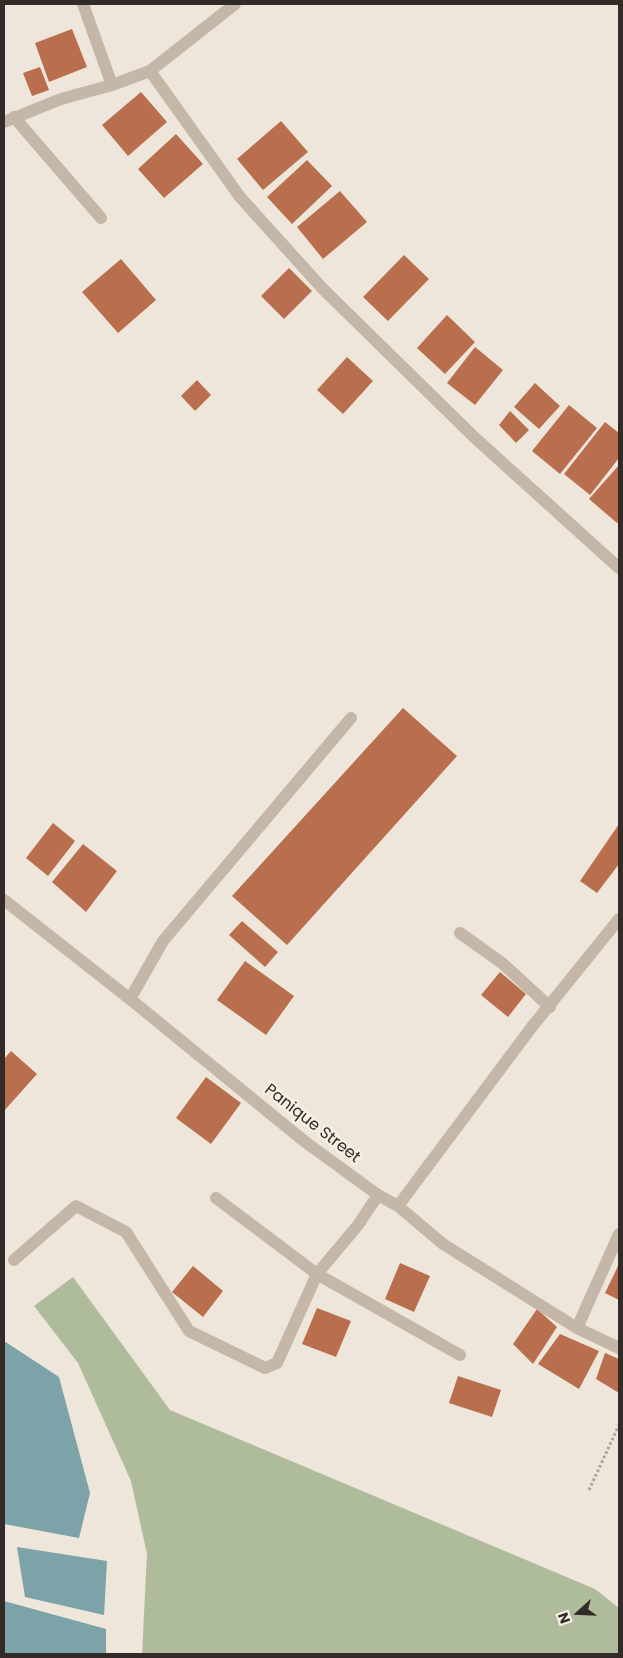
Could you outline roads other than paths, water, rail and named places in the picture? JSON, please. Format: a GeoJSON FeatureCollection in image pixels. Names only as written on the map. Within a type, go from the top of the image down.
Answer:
{"type":"FeatureCollection","features":[{"type":"Feature","properties":{"kind":"street"},"geometry":{"type":"LineString","coordinates":[[83,4],[112,85]]}},
{"type":"Feature","properties":{"kind":"street"},"geometry":{"type":"LineString","coordinates":[[101,218],[9,120],[61,99],[150,72],[235,4]]}},
{"type":"Feature","properties":{"kind":"street"},"geometry":{"type":"LineString","coordinates":[[150,72],[240,197],[323,288],[474,437],[619,568]]}},
{"type":"Feature","properties":{"kind":"street"},"geometry":{"type":"LineString","coordinates":[[130,999],[163,941],[351,718]]}},
{"type":"Feature","properties":{"kind":"street","name":"Panique Street"},"geometry":{"type":"LineString","coordinates":[[4,900],[130,999],[304,1141],[378,1194],[398,1206],[443,1244],[577,1328],[619,1348]]}},
{"type":"Feature","properties":{"kind":"street"},"geometry":{"type":"LineString","coordinates":[[398,1206],[531,1028],[550,1007],[619,919]]}},
{"type":"Feature","properties":{"kind":"street"},"geometry":{"type":"LineString","coordinates":[[460,933],[502,963],[550,1007]]}},
{"type":"Feature","properties":{"kind":"street"},"geometry":{"type":"LineString","coordinates":[[14,1260],[76,1206],[126,1232],[189,1331],[265,1368],[277,1363],[317,1274],[358,1225],[378,1194]]}},
{"type":"Feature","properties":{"kind":"street"},"geometry":{"type":"LineString","coordinates":[[216,1198],[317,1274],[460,1355]]}},
{"type":"Feature","properties":{"kind":"street"},"geometry":{"type":"LineString","coordinates":[[577,1328],[619,1234]]}},
{"type":"Feature","properties":{"kind":"water"},"geometry":{"type":"Polygon","coordinates":[[[4,1341],[59,1377],[90,1493],[79,1538],[4,1524],[4,1341]]]}},
{"type":"Feature","properties":{"kind":"water"},"geometry":{"type":"Polygon","coordinates":[[[17,1547],[107,1561],[104,1615],[25,1597],[17,1547]]]}},
{"type":"Feature","properties":{"kind":"water"},"geometry":{"type":"Polygon","coordinates":[[[4,1601],[106,1629],[106,1654],[4,1654],[4,1601]]]}}]}
